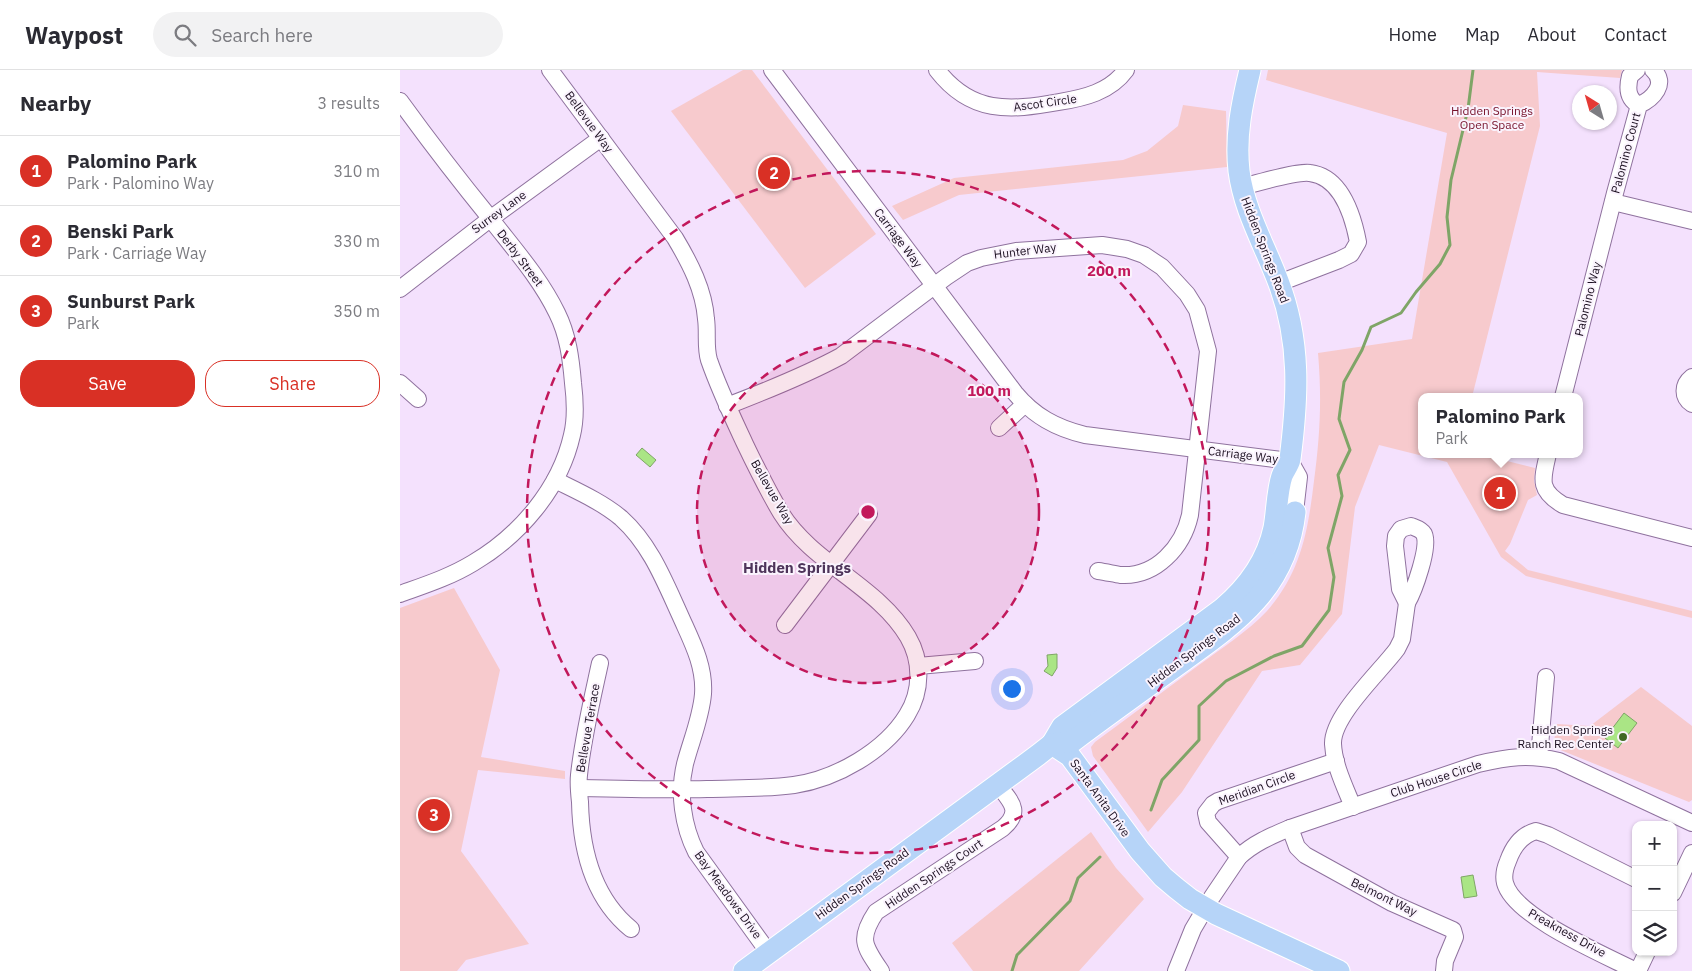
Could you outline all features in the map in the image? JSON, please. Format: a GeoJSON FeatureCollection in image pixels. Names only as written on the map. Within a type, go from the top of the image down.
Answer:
{"type":"FeatureCollection","features":[{"type":"Feature","properties":{"kind":"main road","name":"Hidden Springs Road"},"geometry":{"type":"LineString","coordinates":[[744,971],[1052,744],[1062,727],[1222,609],[1245,587],[1260,565],[1274,530],[1282,475],[1290,461],[1297,378],[1291,327],[1279,283],[1253,223],[1242,187],[1238,160],[1238,125],[1250,70]]}},
{"type":"Feature","properties":{"kind":"main road","name":"Hidden Springs Road"},"geometry":{"type":"LineString","coordinates":[[1052,744],[1073,741],[1242,616],[1264,592],[1283,561],[1290,537],[1294,512]]}},
{"type":"Feature","properties":{"kind":"main road","name":"Santa Anita Drive"},"geometry":{"type":"LineString","coordinates":[[1052,744],[1070,756],[1140,852],[1163,877],[1190,899],[1222,934],[1304,971]]}},
{"type":"Feature","properties":{"kind":"main road","name":"Santa Anita Drive"},"geometry":{"type":"LineString","coordinates":[[1202,914],[1231,922],[1339,971]]}},
{"type":"Feature","properties":{"kind":"street","name":"Bellevue Way"},"geometry":{"type":"LineString","coordinates":[[550,70],[675,238],[687,259],[702,294],[706,318],[708,357],[727,406],[762,479],[782,515],[795,532],[830,565],[893,616],[908,638],[914,650],[918,666],[918,692],[904,721],[894,734],[877,750],[859,761],[828,775],[796,785],[752,788],[579,788]]}},
{"type":"Feature","properties":{"kind":"street","name":"Carriage Way"},"geometry":{"type":"LineString","coordinates":[[772,70],[1025,404],[1036,414],[1050,423],[1077,433],[1103,438],[1290,461]]}},
{"type":"Feature","properties":{"kind":"street","name":"Ascot Circle"},"geometry":{"type":"LineString","coordinates":[[937,70],[948,83],[968,98],[992,106],[1015,109],[1087,96],[1109,86],[1126,70]]}},
{"type":"Feature","properties":{"kind":"street","name":"Palomino Court"},"geometry":{"type":"LineString","coordinates":[[1637,70],[1630,76],[1628,88],[1631,98],[1639,105]]}},
{"type":"Feature","properties":{"kind":"street","name":"Palomino Court"},"geometry":{"type":"LineString","coordinates":[[1613,202],[1639,105],[1649,100],[1656,93],[1659,78],[1653,70]]}},
{"type":"Feature","properties":{"kind":"street","name":"Derby Street"},"geometry":{"type":"LineString","coordinates":[[400,594],[458,572],[492,551],[528,517],[542,501],[555,480],[568,449],[573,434],[574,396],[571,358],[566,336],[558,314],[537,277],[402,110]]}},
{"type":"Feature","properties":{"kind":"street","name":"Surrey Lane"},"geometry":{"type":"LineString","coordinates":[[400,289],[490,219],[601,138]]}},
{"type":"Feature","properties":{"kind":"street"},"geometry":{"type":"LineString","coordinates":[[1242,187],[1309,172],[1322,176],[1330,182],[1340,194],[1350,215],[1358,242],[1351,254],[1279,283]]}},
{"type":"Feature","properties":{"kind":"street"},"geometry":{"type":"LineString","coordinates":[[1613,202],[1692,221]]}},
{"type":"Feature","properties":{"kind":"street","name":"Palomino Way"},"geometry":{"type":"LineString","coordinates":[[1564,393],[1613,202]]}},
{"type":"Feature","properties":{"kind":"street","name":"Hunter Way"},"geometry":{"type":"LineString","coordinates":[[727,406],[773,389],[840,356],[934,285],[967,263],[994,254],[1102,245],[1127,249],[1144,255],[1162,267],[1187,294],[1197,310],[1208,351],[1190,515],[1184,534],[1174,550],[1156,565],[1143,572],[1122,575],[1098,571]]}},
{"type":"Feature","properties":{"kind":"street"},"geometry":{"type":"LineString","coordinates":[[1692,377],[1688,380],[1684,389],[1686,398],[1692,404]]}},
{"type":"Feature","properties":{"kind":"street"},"geometry":{"type":"LineString","coordinates":[[400,383],[418,399]]}},
{"type":"Feature","properties":{"kind":"street"},"geometry":{"type":"LineString","coordinates":[[999,428],[1025,404]]}},
{"type":"Feature","properties":{"kind":"street"},"geometry":{"type":"LineString","coordinates":[[1547,458],[1542,480],[1546,492],[1563,505],[1692,538]]}},
{"type":"Feature","properties":{"kind":"street","name":"Hidden Springs Road"},"geometry":{"type":"LineString","coordinates":[[1290,461],[1299,477],[1294,512]]}},
{"type":"Feature","properties":{"kind":"street","name":"Bay Meadows Drive"},"geometry":{"type":"LineString","coordinates":[[555,480],[605,507],[629,527],[651,554],[659,568],[696,648],[701,668],[703,693],[700,713],[684,766],[682,805],[684,822],[689,839],[696,852],[769,953]]}},
{"type":"Feature","properties":{"kind":"street"},"geometry":{"type":"LineString","coordinates":[[785,625],[869,514]]}},
{"type":"Feature","properties":{"kind":"street"},"geometry":{"type":"LineString","coordinates":[[1353,807],[1336,761],[1333,743],[1335,730],[1347,710],[1397,649],[1402,639],[1407,603]]}},
{"type":"Feature","properties":{"kind":"street"},"geometry":{"type":"LineString","coordinates":[[918,666],[975,661]]}},
{"type":"Feature","properties":{"kind":"street","name":"Bellevue Terrace"},"geometry":{"type":"LineString","coordinates":[[600,663],[586,728],[579,777],[582,834],[592,874],[598,888],[618,918],[631,929]]}},
{"type":"Feature","properties":{"kind":"street"},"geometry":{"type":"LineString","coordinates":[[1539,757],[1546,677]]}},
{"type":"Feature","properties":{"kind":"street","name":"Club House Circle"},"geometry":{"type":"LineString","coordinates":[[1202,914],[1239,857],[1262,839],[1478,764],[1508,757],[1539,757],[1559,761],[1692,823]]}},
{"type":"Feature","properties":{"kind":"street","name":"Meridian Circle"},"geometry":{"type":"LineString","coordinates":[[1239,857],[1208,822],[1206,813],[1213,804],[1336,761]]}},
{"type":"Feature","properties":{"kind":"street","name":"Hidden Springs Court"},"geometry":{"type":"LineString","coordinates":[[880,971],[866,948],[865,936],[876,912],[1011,822],[1014,813],[1013,805],[998,785]]}},
{"type":"Feature","properties":{"kind":"street","name":"Belmont Way"},"geometry":{"type":"LineString","coordinates":[[1290,828],[1298,848],[1305,855],[1392,903],[1453,930],[1455,937],[1445,961],[1444,971]]}},
{"type":"Feature","properties":{"kind":"street","name":"Preakness Drive"},"geometry":{"type":"LineString","coordinates":[[1632,877],[1548,835],[1536,831],[1523,837],[1516,844],[1508,859],[1504,877],[1510,894],[1529,913],[1563,933],[1637,971]]}},
{"type":"Feature","properties":{"kind":"street"},"geometry":{"type":"LineString","coordinates":[[1677,885],[1692,853]]}},
{"type":"Feature","properties":{"kind":"street"},"geometry":{"type":"LineString","coordinates":[[1176,971],[1202,914]]}},
{"type":"Feature","properties":{"kind":"street"},"geometry":{"type":"LineString","coordinates":[[1637,971],[1645,956]]}},
{"type":"Feature","properties":{"kind":"green space"},"geometry":{"type":"Polygon","coordinates":[[[743,70],[752,70],[876,234],[805,288],[671,111],[743,70]]]}},
{"type":"Feature","properties":{"kind":"green space","name":"Hidden Springs Open Space"},"geometry":{"type":"Polygon","coordinates":[[[1268,70],[1622,70],[1620,78],[1537,72],[1540,126],[1473,393],[1418,393],[1418,455],[1379,445],[1355,507],[1342,614],[1300,665],[1262,671],[1182,792],[1148,832],[1093,756],[1091,747],[1095,742],[1251,626],[1267,611],[1288,581],[1301,550],[1312,499],[1320,417],[1318,353],[1412,339],[1447,133],[1266,80],[1268,70]]]}},
{"type":"Feature","properties":{"kind":"green space"},"geometry":{"type":"Polygon","coordinates":[[[1183,105],[1226,111],[1227,167],[959,195],[903,220],[892,206],[954,178],[1123,160],[1147,151],[1178,126],[1183,105]]]}},
{"type":"Feature","properties":{"kind":"green space","name":"Hidden Springs Open Space"},"geometry":{"type":"Polygon","coordinates":[[[1431,458],[1495,458],[1535,468],[1534,481],[1537,495],[1528,500],[1510,544],[1505,551],[1528,570],[1692,611],[1692,618],[1526,576],[1501,557],[1447,462],[1431,458]]]}},
{"type":"Feature","properties":{"kind":"green space"},"geometry":{"type":"Polygon","coordinates":[[[454,588],[500,670],[481,757],[565,771],[565,779],[478,770],[461,851],[529,944],[466,960],[457,971],[400,971],[400,608],[454,588]]]}},
{"type":"Feature","properties":{"kind":"green space","name":"Hidden Springs Ranch Rec Center"},"geometry":{"type":"Polygon","coordinates":[[[1641,687],[1692,726],[1692,800],[1689,802],[1553,747],[1557,724],[1590,726],[1641,687]]]}},
{"type":"Feature","properties":{"kind":"green space"},"geometry":{"type":"Polygon","coordinates":[[[1091,832],[1116,868],[1144,899],[1079,971],[973,971],[952,943],[1091,832]]]}},
{"type":"Feature","properties":{"kind":"shaded area"},"geometry":{"type":"Polygon","coordinates":[[[642,448],[656,460],[650,467],[636,455],[642,448]]]}},
{"type":"Feature","properties":{"kind":"shaded area"},"geometry":{"type":"Polygon","coordinates":[[[1057,654],[1057,668],[1052,676],[1044,671],[1048,666],[1047,655],[1057,654]]]}},
{"type":"Feature","properties":{"kind":"shaded area"},"geometry":{"type":"Polygon","coordinates":[[[1624,713],[1637,723],[1618,748],[1605,738],[1624,713]]]}},
{"type":"Feature","properties":{"kind":"shaded area"},"geometry":{"type":"Polygon","coordinates":[[[1473,875],[1477,896],[1464,898],[1461,877],[1473,875]]]}},
{"type":"Feature","properties":{"kind":"waterway"},"geometry":{"type":"LineString","coordinates":[[1151,810],[1162,780],[1199,740],[1199,706],[1226,681],[1274,656],[1302,646],[1329,610],[1334,577],[1328,548],[1342,496],[1338,475],[1350,450],[1339,419],[1344,382],[1362,350],[1371,327],[1401,313],[1440,264],[1450,245],[1447,217],[1451,180],[1468,109],[1473,70]]}},
{"type":"Feature","properties":{"kind":"waterway"},"geometry":{"type":"LineString","coordinates":[[1012,971],[1017,955],[1070,901],[1078,878],[1100,857]]}},
{"type":"Feature","properties":{"kind":"place","name":"Benski Park"},"geometry":{"type":"Point","coordinates":[774,173]}},
{"type":"Feature","properties":{"kind":"place","name":"Palomino Park"},"geometry":{"type":"Point","coordinates":[1500,493]}},
{"type":"Feature","properties":{"kind":"place","name":"Hidden Springs Ranch Rec Center"},"geometry":{"type":"Point","coordinates":[1623,737]}},
{"type":"Feature","properties":{"kind":"place","name":"Sunburst Park"},"geometry":{"type":"Point","coordinates":[434,815]}},
{"type":"Feature","properties":{"kind":"district","name":"Hidden Springs"},"geometry":{"type":"Point","coordinates":[797,568]}}]}
